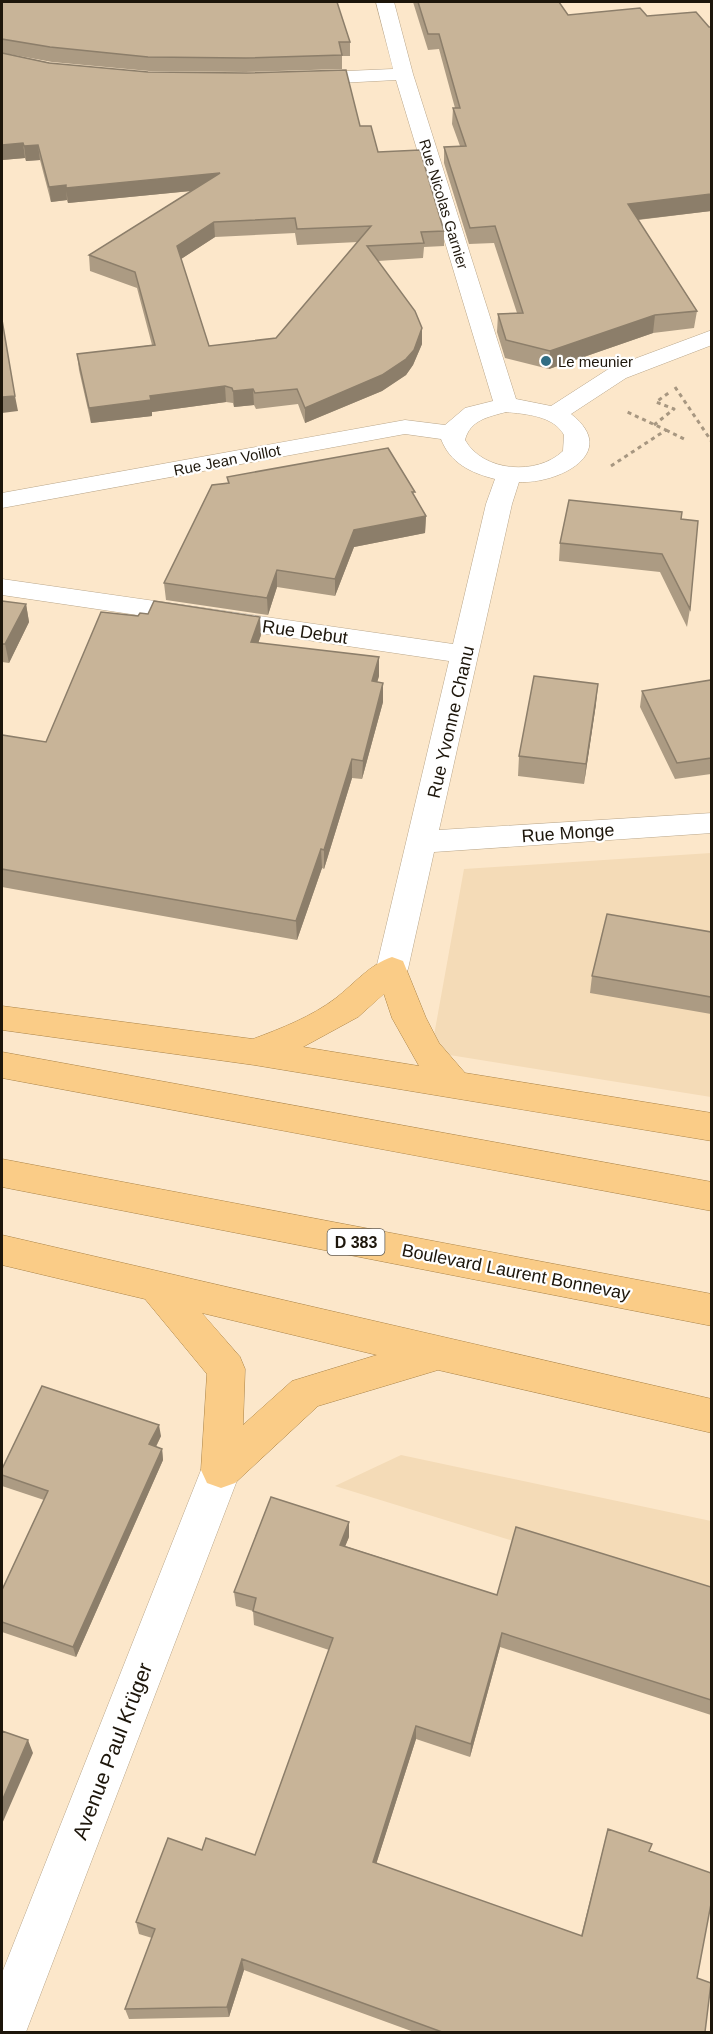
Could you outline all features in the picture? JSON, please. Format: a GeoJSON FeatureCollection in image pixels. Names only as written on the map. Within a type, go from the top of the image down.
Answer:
{"type":"FeatureCollection","features":[{"type":"Feature","properties":{"kind":"highway"},"geometry":{"type":"LineString","coordinates":[[254,1052],[303,1034],[346,1008],[392,969],[409,1018],[427,1052],[457,1087]]}},
{"type":"Feature","properties":{"kind":"highway"},"geometry":{"type":"LineString","coordinates":[[2,1018],[254,1052],[711,1128]]}},
{"type":"Feature","properties":{"kind":"highway"},"geometry":{"type":"LineString","coordinates":[[2,1065],[711,1197]]}},
{"type":"Feature","properties":{"kind":"highway","name":"Boulevard Laurent Bonnevay"},"geometry":{"type":"LineString","coordinates":[[2,1173],[711,1310]]}},
{"type":"Feature","properties":{"kind":"highway"},"geometry":{"type":"LineString","coordinates":[[2,1250],[435,1354],[711,1416]]}},
{"type":"Feature","properties":{"kind":"highway"},"geometry":{"type":"LineString","coordinates":[[156,1286],[226,1369],[221,1470]]}},
{"type":"Feature","properties":{"kind":"highway"},"geometry":{"type":"LineString","coordinates":[[221,1470],[306,1393],[435,1354]]}},
{"type":"Feature","properties":{"kind":"street","name":"Rue Nicolas Garnier"},"geometry":{"type":"LineString","coordinates":[[385,2],[404,74],[506,405]]}},
{"type":"Feature","properties":{"kind":"street"},"geometry":{"type":"LineString","coordinates":[[282,81],[404,74]]}},
{"type":"Feature","properties":{"kind":"street"},"geometry":{"type":"LineString","coordinates":[[554,414],[618,373],[711,337]]}},
{"type":"Feature","properties":{"kind":"street"},"geometry":{"type":"LineString","coordinates":[[506,405],[540,409],[554,414],[568,423],[576,434],[578,446],[571,457],[560,466],[545,472],[509,475],[472,464],[459,455],[453,444],[453,433],[459,422],[471,414],[506,405]]}},
{"type":"Feature","properties":{"kind":"street","name":"Rue Jean Voillot"},"geometry":{"type":"LineString","coordinates":[[2,501],[405,426],[453,433]]}},
{"type":"Feature","properties":{"kind":"street","name":"Rue Yvonne Chanu"},"geometry":{"type":"LineString","coordinates":[[392,969],[424,842],[499,504],[509,475]]}},
{"type":"Feature","properties":{"kind":"street","name":"Rue Debut"},"geometry":{"type":"LineString","coordinates":[[2,587],[466,655]]}},
{"type":"Feature","properties":{"kind":"street","name":"Rue Monge"},"geometry":{"type":"LineString","coordinates":[[424,842],[711,823]]}},
{"type":"Feature","properties":{"kind":"street","name":"Avenue Paul Krüger"},"geometry":{"type":"LineString","coordinates":[[2,2032],[221,1470]]}},
{"type":"Feature","properties":{"kind":"path"},"geometry":{"type":"LineString","coordinates":[[656,358],[711,442]]}},
{"type":"Feature","properties":{"kind":"path"},"geometry":{"type":"LineString","coordinates":[[654,425],[674,410],[656,402],[676,388]]}},
{"type":"Feature","properties":{"kind":"path"},"geometry":{"type":"LineString","coordinates":[[623,410],[687,440]]}},
{"type":"Feature","properties":{"kind":"path"},"geometry":{"type":"LineString","coordinates":[[606,470],[666,430]]}},
{"type":"Feature","properties":{"kind":"shaded area"},"geometry":{"type":"Polygon","coordinates":[[[711,853],[711,1097],[431,1052],[464,869],[711,853]]]}},
{"type":"Feature","properties":{"kind":"shaded area"},"geometry":{"type":"Polygon","coordinates":[[[401,1455],[711,1521],[711,1602],[335,1486],[401,1455]]]}},
{"type":"Feature","properties":{"kind":"building"},"geometry":{"type":"Polygon","coordinates":[[[2,2],[337,2],[350,42],[339,42],[342,55],[245,58],[148,57],[50,47],[2,39],[2,2]]]}},
{"type":"Feature","properties":{"kind":"building"},"geometry":{"type":"Polygon","coordinates":[[[418,2],[559,2],[568,15],[640,8],[647,16],[696,12],[711,27],[711,194],[628,204],[697,311],[655,315],[550,351],[506,340],[498,314],[523,313],[495,226],[470,228],[444,147],[466,146],[453,108],[460,108],[439,34],[428,34],[418,2]]]}},
{"type":"Feature","properties":{"kind":"building"},"geometry":{"type":"Polygon","coordinates":[[[2,53],[49,63],[148,72],[247,73],[346,70],[360,126],[371,126],[378,152],[420,150],[444,231],[421,232],[424,243],[367,246],[415,311],[422,328],[414,350],[406,359],[382,375],[305,408],[297,389],[255,393],[253,389],[233,391],[232,388],[225,386],[150,396],[151,400],[89,408],[77,354],[155,345],[135,272],[89,255],[220,173],[66,188],[66,185],[49,187],[38,145],[24,146],[23,143],[2,145],[2,53]],[[295,218],[214,222],[177,246],[209,346],[276,338],[371,226],[297,229],[295,218]]]}},
{"type":"Feature","properties":{"kind":"building"},"geometry":{"type":"Polygon","coordinates":[[[2,320],[15,396],[2,397],[2,320]]]}},
{"type":"Feature","properties":{"kind":"building"},"geometry":{"type":"Polygon","coordinates":[[[388,448],[415,492],[412,492],[426,516],[354,530],[335,579],[277,570],[267,598],[164,583],[212,485],[229,483],[227,477],[388,448]]]}},
{"type":"Feature","properties":{"kind":"building"},"geometry":{"type":"Polygon","coordinates":[[[569,500],[682,512],[681,519],[698,521],[690,609],[662,554],[560,543],[569,500]]]}},
{"type":"Feature","properties":{"kind":"building"},"geometry":{"type":"Polygon","coordinates":[[[2,601],[26,604],[5,644],[2,644],[2,601]]]}},
{"type":"Feature","properties":{"kind":"building"},"geometry":{"type":"Polygon","coordinates":[[[154,601],[260,617],[251,642],[379,657],[372,681],[383,683],[363,761],[352,759],[324,850],[321,849],[296,921],[2,869],[2,735],[46,742],[101,612],[138,616],[140,613],[148,614],[154,601]]]}},
{"type":"Feature","properties":{"kind":"building"},"geometry":{"type":"Polygon","coordinates":[[[534,676],[598,684],[586,764],[519,756],[534,676]]]}},
{"type":"Feature","properties":{"kind":"building"},"geometry":{"type":"Polygon","coordinates":[[[711,680],[711,758],[677,763],[642,691],[711,680]]]}},
{"type":"Feature","properties":{"kind":"building"},"geometry":{"type":"Polygon","coordinates":[[[607,914],[711,932],[711,997],[592,976],[607,914]]]}},
{"type":"Feature","properties":{"kind":"building"},"geometry":{"type":"Polygon","coordinates":[[[42,1386],[159,1425],[149,1444],[162,1449],[73,1647],[2,1622],[2,1590],[48,1491],[2,1475],[2,1469],[42,1386]]]}},
{"type":"Feature","properties":{"kind":"building"},"geometry":{"type":"Polygon","coordinates":[[[271,1497],[349,1522],[340,1545],[497,1595],[516,1527],[711,1587],[711,1700],[502,1633],[471,1744],[416,1726],[373,1862],[582,1936],[608,1829],[652,1844],[649,1851],[711,1873],[711,1904],[697,1978],[711,1983],[705,2032],[442,2032],[242,1959],[227,2007],[125,2009],[155,1929],[136,1922],[168,1838],[202,1850],[206,1838],[255,1855],[333,1638],[253,1611],[256,1598],[234,1592],[271,1497]]]}},
{"type":"Feature","properties":{"kind":"building"},"geometry":{"type":"Polygon","coordinates":[[[2,1731],[28,1740],[2,1801],[2,1731]]]}},
{"type":"Feature","properties":{"kind":"place","name":"Le meunier"},"geometry":{"type":"Point","coordinates":[546,361]}}]}
